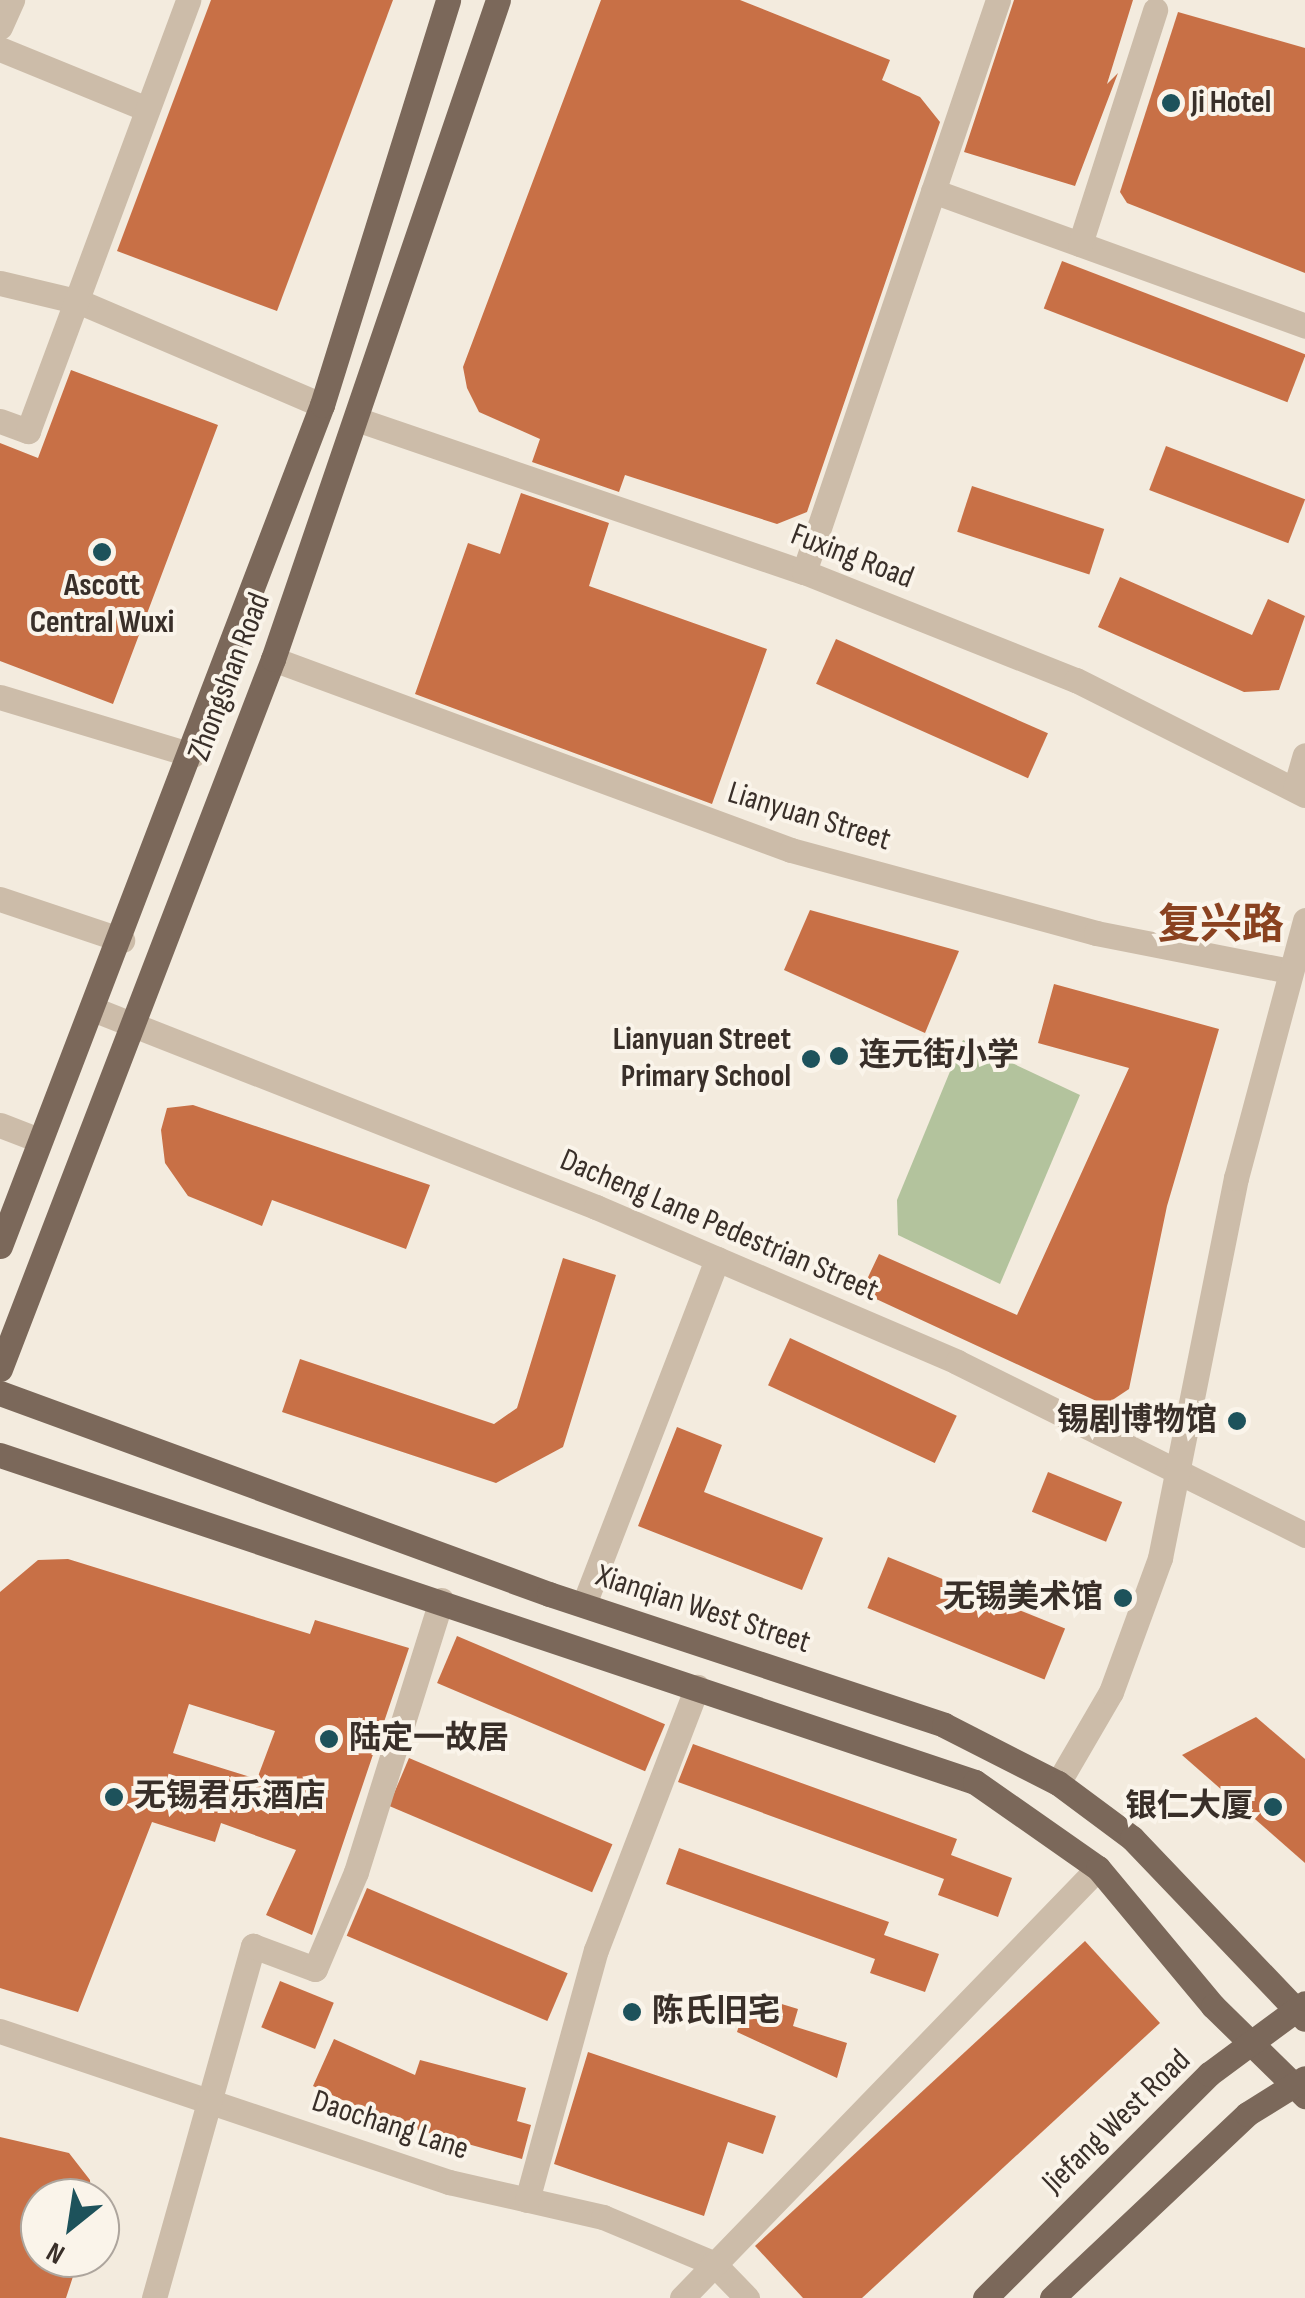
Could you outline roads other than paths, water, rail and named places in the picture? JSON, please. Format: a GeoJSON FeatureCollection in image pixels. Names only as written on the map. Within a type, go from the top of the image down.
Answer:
{"type":"FeatureCollection","features":[{"type":"Feature","properties":{"kind":"main road","name":"Zhongshan Road"},"geometry":{"type":"LineString","coordinates":[[0,1246],[122,940],[322,404],[448,0]]}},
{"type":"Feature","properties":{"kind":"main road","name":"Zhongshan Road"},"geometry":{"type":"LineString","coordinates":[[0,1369],[128,1022],[274,660],[359,420],[455,107],[498,0]]}},
{"type":"Feature","properties":{"kind":"main road","name":"Xianqian West Street"},"geometry":{"type":"LineString","coordinates":[[0,1393],[584,1604],[944,1725],[1058,1783],[1132,1838],[1302,2011]]}},
{"type":"Feature","properties":{"kind":"main road"},"geometry":{"type":"LineString","coordinates":[[0,1455],[975,1782],[1098,1868],[1252,2044],[1301,2086],[1247,2114],[1052,2298]]}},
{"type":"Feature","properties":{"kind":"main road","name":"Jiefang West Road"},"geometry":{"type":"LineString","coordinates":[[985,2298],[1209,2074],[1302,2011]]}},
{"type":"Feature","properties":{"kind":"street"},"geometry":{"type":"LineString","coordinates":[[0,27],[12,0]]}},
{"type":"Feature","properties":{"kind":"street"},"geometry":{"type":"LineString","coordinates":[[0,421],[28,432],[80,302],[188,0]]}},
{"type":"Feature","properties":{"kind":"street"},"geometry":{"type":"LineString","coordinates":[[804,572],[998,0]]}},
{"type":"Feature","properties":{"kind":"street"},"geometry":{"type":"LineString","coordinates":[[1080,244],[1155,10]]}},
{"type":"Feature","properties":{"kind":"street"},"geometry":{"type":"LineString","coordinates":[[0,49],[148,109]]}},
{"type":"Feature","properties":{"kind":"street"},"geometry":{"type":"LineString","coordinates":[[932,191],[1305,326]]}},
{"type":"Feature","properties":{"kind":"street"},"geometry":{"type":"LineString","coordinates":[[0,283],[80,302],[322,404]]}},
{"type":"Feature","properties":{"kind":"street","name":"Fuxing Road"},"geometry":{"type":"LineString","coordinates":[[359,420],[804,572],[1076,680],[1300,792]]}},
{"type":"Feature","properties":{"kind":"street","name":"Lianyuan Street"},"geometry":{"type":"LineString","coordinates":[[274,660],[791,850],[1096,933],[1290,971]]}},
{"type":"Feature","properties":{"kind":"street"},"geometry":{"type":"LineString","coordinates":[[0,697],[192,756]]}},
{"type":"Feature","properties":{"kind":"street"},"geometry":{"type":"LineString","coordinates":[[1300,792],[1305,755]]}},
{"type":"Feature","properties":{"kind":"street"},"geometry":{"type":"LineString","coordinates":[[0,899],[122,940]]}},
{"type":"Feature","properties":{"kind":"street"},"geometry":{"type":"LineString","coordinates":[[1058,1783],[1111,1692],[1160,1558],[1176,1472],[1290,971],[1305,920]]}},
{"type":"Feature","properties":{"kind":"street","name":"Dacheng Lane Pedestrian Street"},"geometry":{"type":"LineString","coordinates":[[93,1009],[717,1259],[957,1362],[1305,1536]]}},
{"type":"Feature","properties":{"kind":"street"},"geometry":{"type":"LineString","coordinates":[[0,1125],[40,1140]]}},
{"type":"Feature","properties":{"kind":"street"},"geometry":{"type":"LineString","coordinates":[[584,1604],[717,1259]]}},
{"type":"Feature","properties":{"kind":"street"},"geometry":{"type":"LineString","coordinates":[[154,2298],[214,2102],[253,1946],[315,1969],[356,1872],[441,1600]]}},
{"type":"Feature","properties":{"kind":"street"},"geometry":{"type":"LineString","coordinates":[[528,2200],[596,1950],[697,1687]]}},
{"type":"Feature","properties":{"kind":"street"},"geometry":{"type":"LineString","coordinates":[[682,2298],[1098,1868]]}},
{"type":"Feature","properties":{"kind":"street","name":"Daochang Lane"},"geometry":{"type":"LineString","coordinates":[[0,2031],[528,2200],[603,2217],[713,2262],[748,2298]]}},
{"type":"Feature","properties":{"kind":"place","name":"Ji Hotel"},"geometry":{"type":"Point","coordinates":[1171,103]}},
{"type":"Feature","properties":{"kind":"place","name":"Ascott Central Wuxi"},"geometry":{"type":"Point","coordinates":[102,552]}},
{"type":"Feature","properties":{"kind":"place","name":"连元街小学"},"geometry":{"type":"Point","coordinates":[839,1056]}},
{"type":"Feature","properties":{"kind":"place","name":"Lianyuan Street Primary School"},"geometry":{"type":"Point","coordinates":[811,1059]}},
{"type":"Feature","properties":{"kind":"place","name":"锡剧博物馆"},"geometry":{"type":"Point","coordinates":[1237,1421]}},
{"type":"Feature","properties":{"kind":"place","name":"无锡美术馆"},"geometry":{"type":"Point","coordinates":[1123,1598]}},
{"type":"Feature","properties":{"kind":"place","name":"陆定一故居"},"geometry":{"type":"Point","coordinates":[329,1739]}},
{"type":"Feature","properties":{"kind":"place","name":"无锡君乐酒店"},"geometry":{"type":"Point","coordinates":[114,1797]}},
{"type":"Feature","properties":{"kind":"place","name":"银仁大厦"},"geometry":{"type":"Point","coordinates":[1273,1807]}},
{"type":"Feature","properties":{"kind":"place","name":"陈氏旧宅"},"geometry":{"type":"Point","coordinates":[632,2012]}},
{"type":"Feature","properties":{"kind":"district","name":"复兴路"},"geometry":{"type":"Point","coordinates":[1221,926]}}]}
